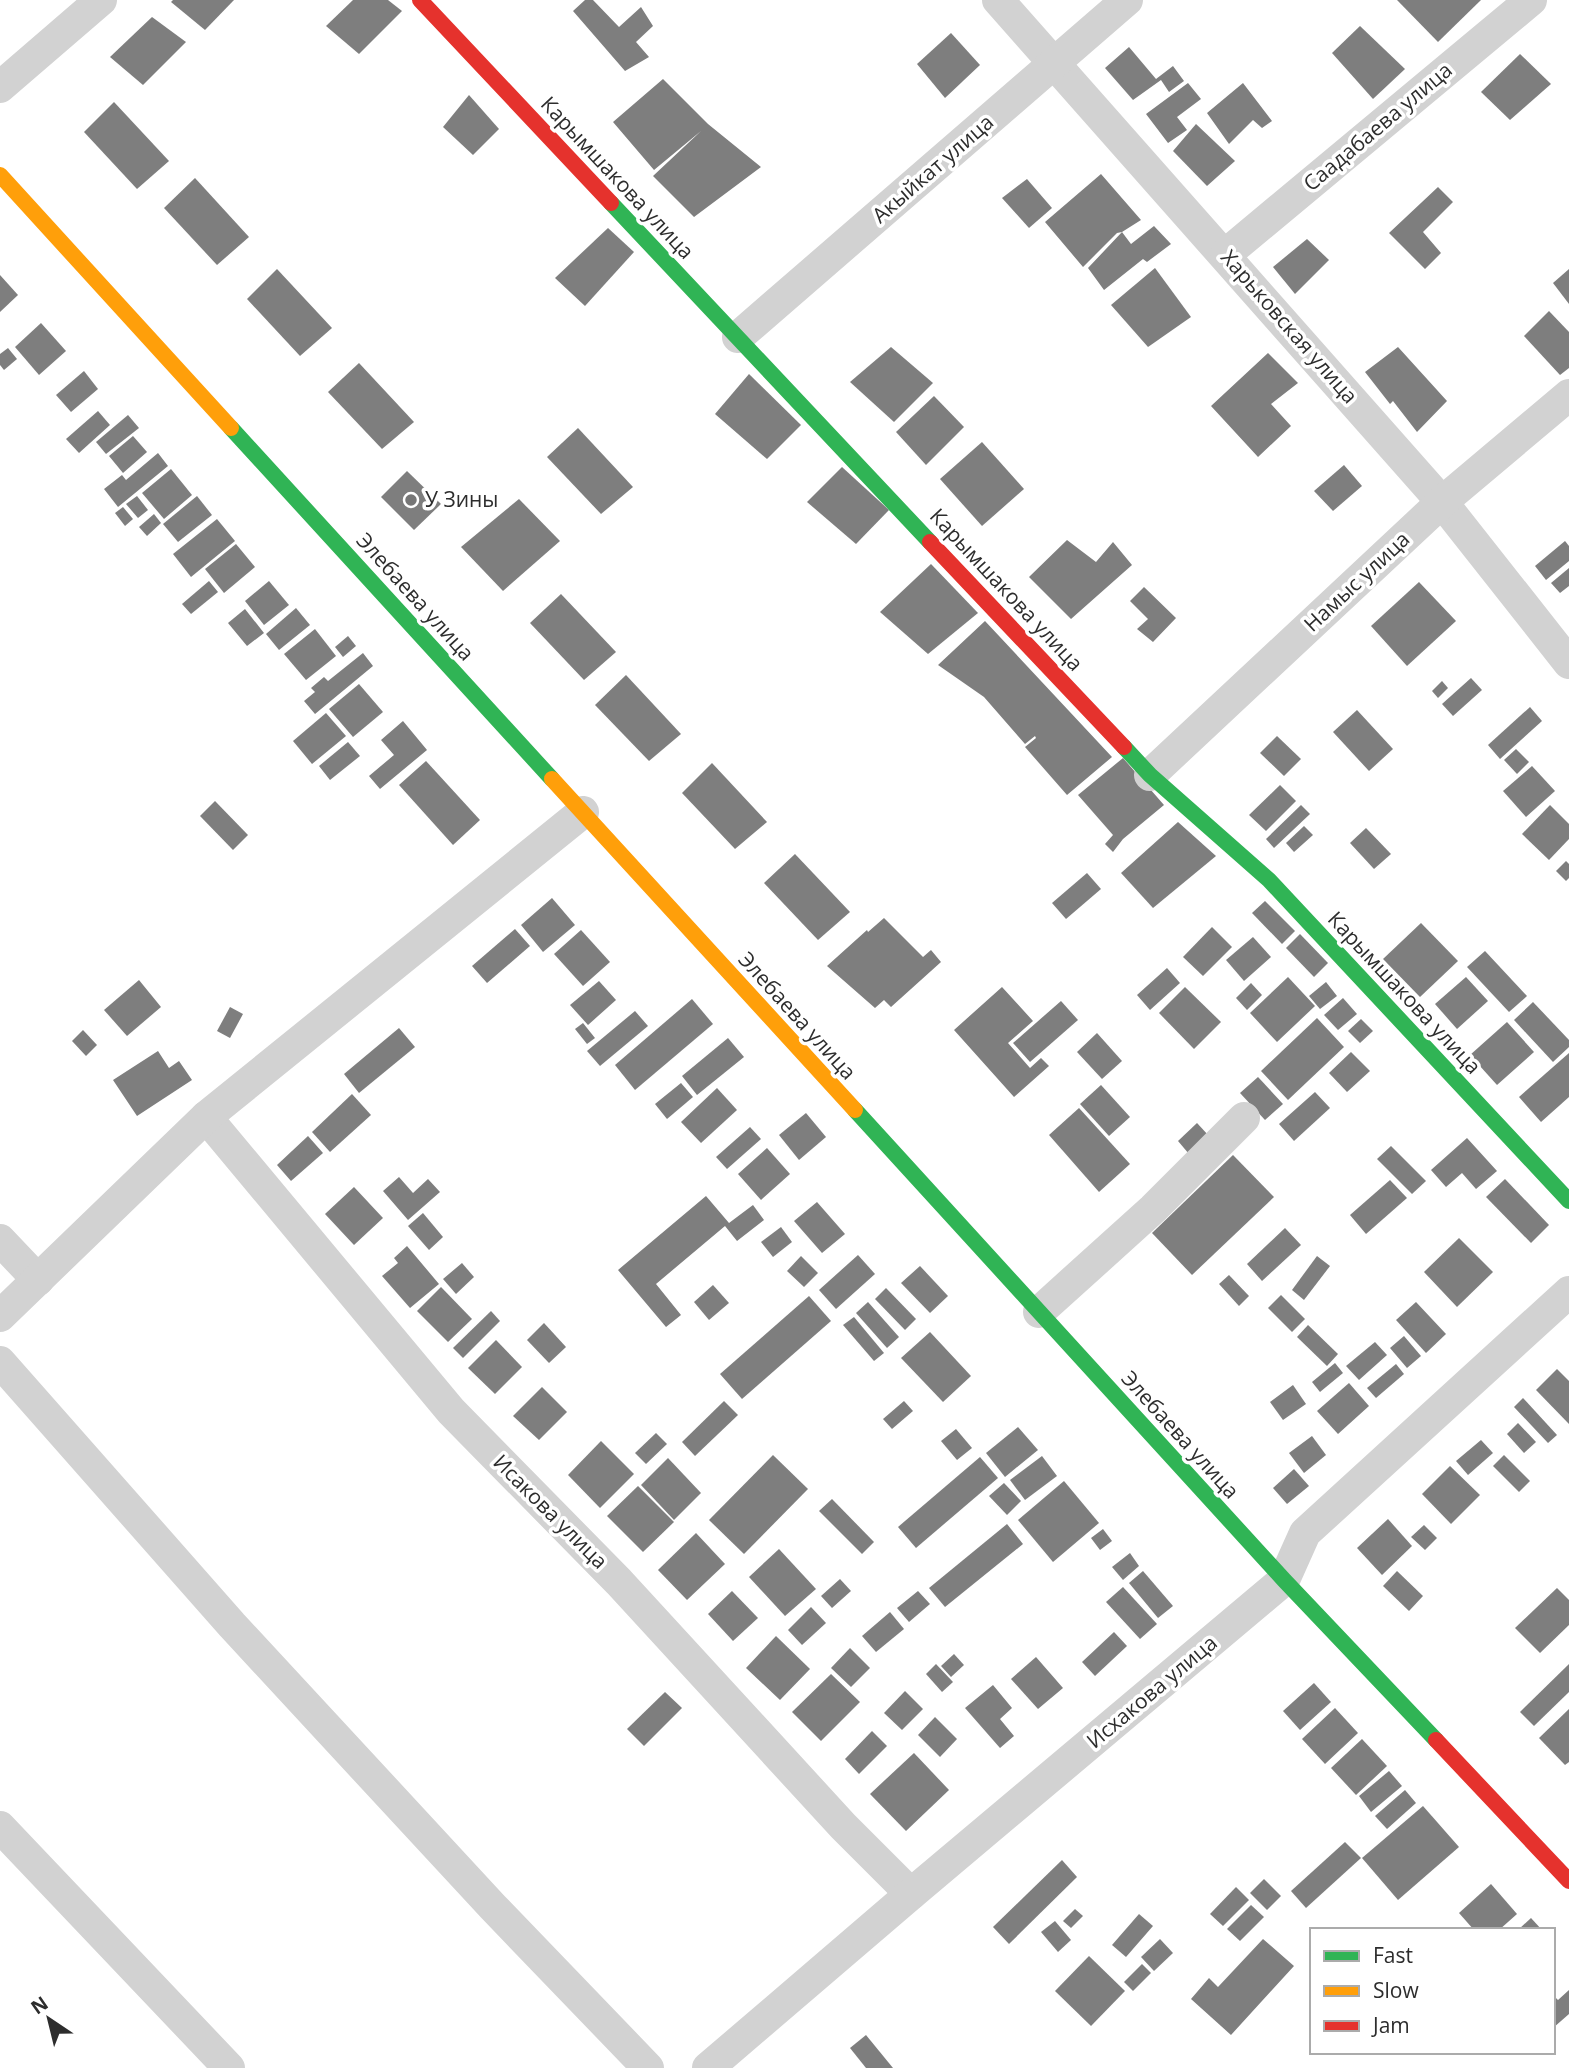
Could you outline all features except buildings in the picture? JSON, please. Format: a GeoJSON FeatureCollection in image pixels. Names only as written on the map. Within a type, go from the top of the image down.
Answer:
{"type":"FeatureCollection","features":[{"type":"Feature","properties":{"kind":"street"},"geometry":{"type":"LineString","coordinates":[[0,87],[102,0]]}},
{"type":"Feature","properties":{"kind":"street","name":"Карымшакова улица"},"geometry":{"type":"LineString","coordinates":[[420,0],[1150,775],[1269,880],[1569,1201]]}},
{"type":"Feature","properties":{"kind":"street","name":"Харьковская улица"},"geometry":{"type":"LineString","coordinates":[[998,0],[1226,254],[1442,502],[1569,663]]}},
{"type":"Feature","properties":{"kind":"street","name":"Акыйкат улица"},"geometry":{"type":"LineString","coordinates":[[738,337],[1127,0]]}},
{"type":"Feature","properties":{"kind":"street","name":"Саадабаева улица"},"geometry":{"type":"LineString","coordinates":[[1226,254],[1531,0]]}},
{"type":"Feature","properties":{"kind":"street","name":"Элебаева улица"},"geometry":{"type":"LineString","coordinates":[[0,175],[1284,1580],[1569,1881]]}},
{"type":"Feature","properties":{"kind":"street","name":"Намыс улица"},"geometry":{"type":"LineString","coordinates":[[1150,775],[1442,502],[1569,395]]}},
{"type":"Feature","properties":{"kind":"street"},"geometry":{"type":"LineString","coordinates":[[0,1316],[206,1117],[583,812]]}},
{"type":"Feature","properties":{"kind":"street","name":"Исакова улица"},"geometry":{"type":"LineString","coordinates":[[206,1117],[451,1411],[619,1582],[844,1826],[911,1894]]}},
{"type":"Feature","properties":{"kind":"street"},"geometry":{"type":"LineString","coordinates":[[1039,1312],[1153,1209],[1244,1118]]}},
{"type":"Feature","properties":{"kind":"street"},"geometry":{"type":"LineString","coordinates":[[0,1240],[38,1280]]}},
{"type":"Feature","properties":{"kind":"street","name":"Исхакова улица"},"geometry":{"type":"LineString","coordinates":[[708,2068],[1284,1580],[1305,1533],[1569,1292]]}},
{"type":"Feature","properties":{"kind":"street"},"geometry":{"type":"LineString","coordinates":[[0,1362],[241,1635],[493,1907],[648,2068]]}},
{"type":"Feature","properties":{"kind":"street"},"geometry":{"type":"LineString","coordinates":[[0,1827],[229,2068]]}},
{"type":"Feature","properties":{"kind":"traffic: fast"},"geometry":{"type":"LineString","coordinates":[[611,203],[930,542]]}},
{"type":"Feature","properties":{"kind":"traffic: fast"},"geometry":{"type":"LineString","coordinates":[[231,428],[552,779]]}},
{"type":"Feature","properties":{"kind":"traffic: fast"},"geometry":{"type":"LineString","coordinates":[[1124,747],[1150,775],[1269,880],[1569,1201]]}},
{"type":"Feature","properties":{"kind":"traffic: fast"},"geometry":{"type":"LineString","coordinates":[[855,1110],[1284,1580],[1436,1740]]}},
{"type":"Feature","properties":{"kind":"traffic: slow"},"geometry":{"type":"LineString","coordinates":[[0,175],[231,428]]}},
{"type":"Feature","properties":{"kind":"traffic: slow"},"geometry":{"type":"LineString","coordinates":[[552,779],[855,1110]]}},
{"type":"Feature","properties":{"kind":"traffic: jam"},"geometry":{"type":"LineString","coordinates":[[420,0],[611,203]]}},
{"type":"Feature","properties":{"kind":"traffic: jam"},"geometry":{"type":"LineString","coordinates":[[930,542],[1124,747]]}},
{"type":"Feature","properties":{"kind":"traffic: jam"},"geometry":{"type":"LineString","coordinates":[[1436,1740],[1569,1881]]}},
{"type":"Feature","properties":{"kind":"place","name":"У Зины"},"geometry":{"type":"Point","coordinates":[411,500]}}]}
